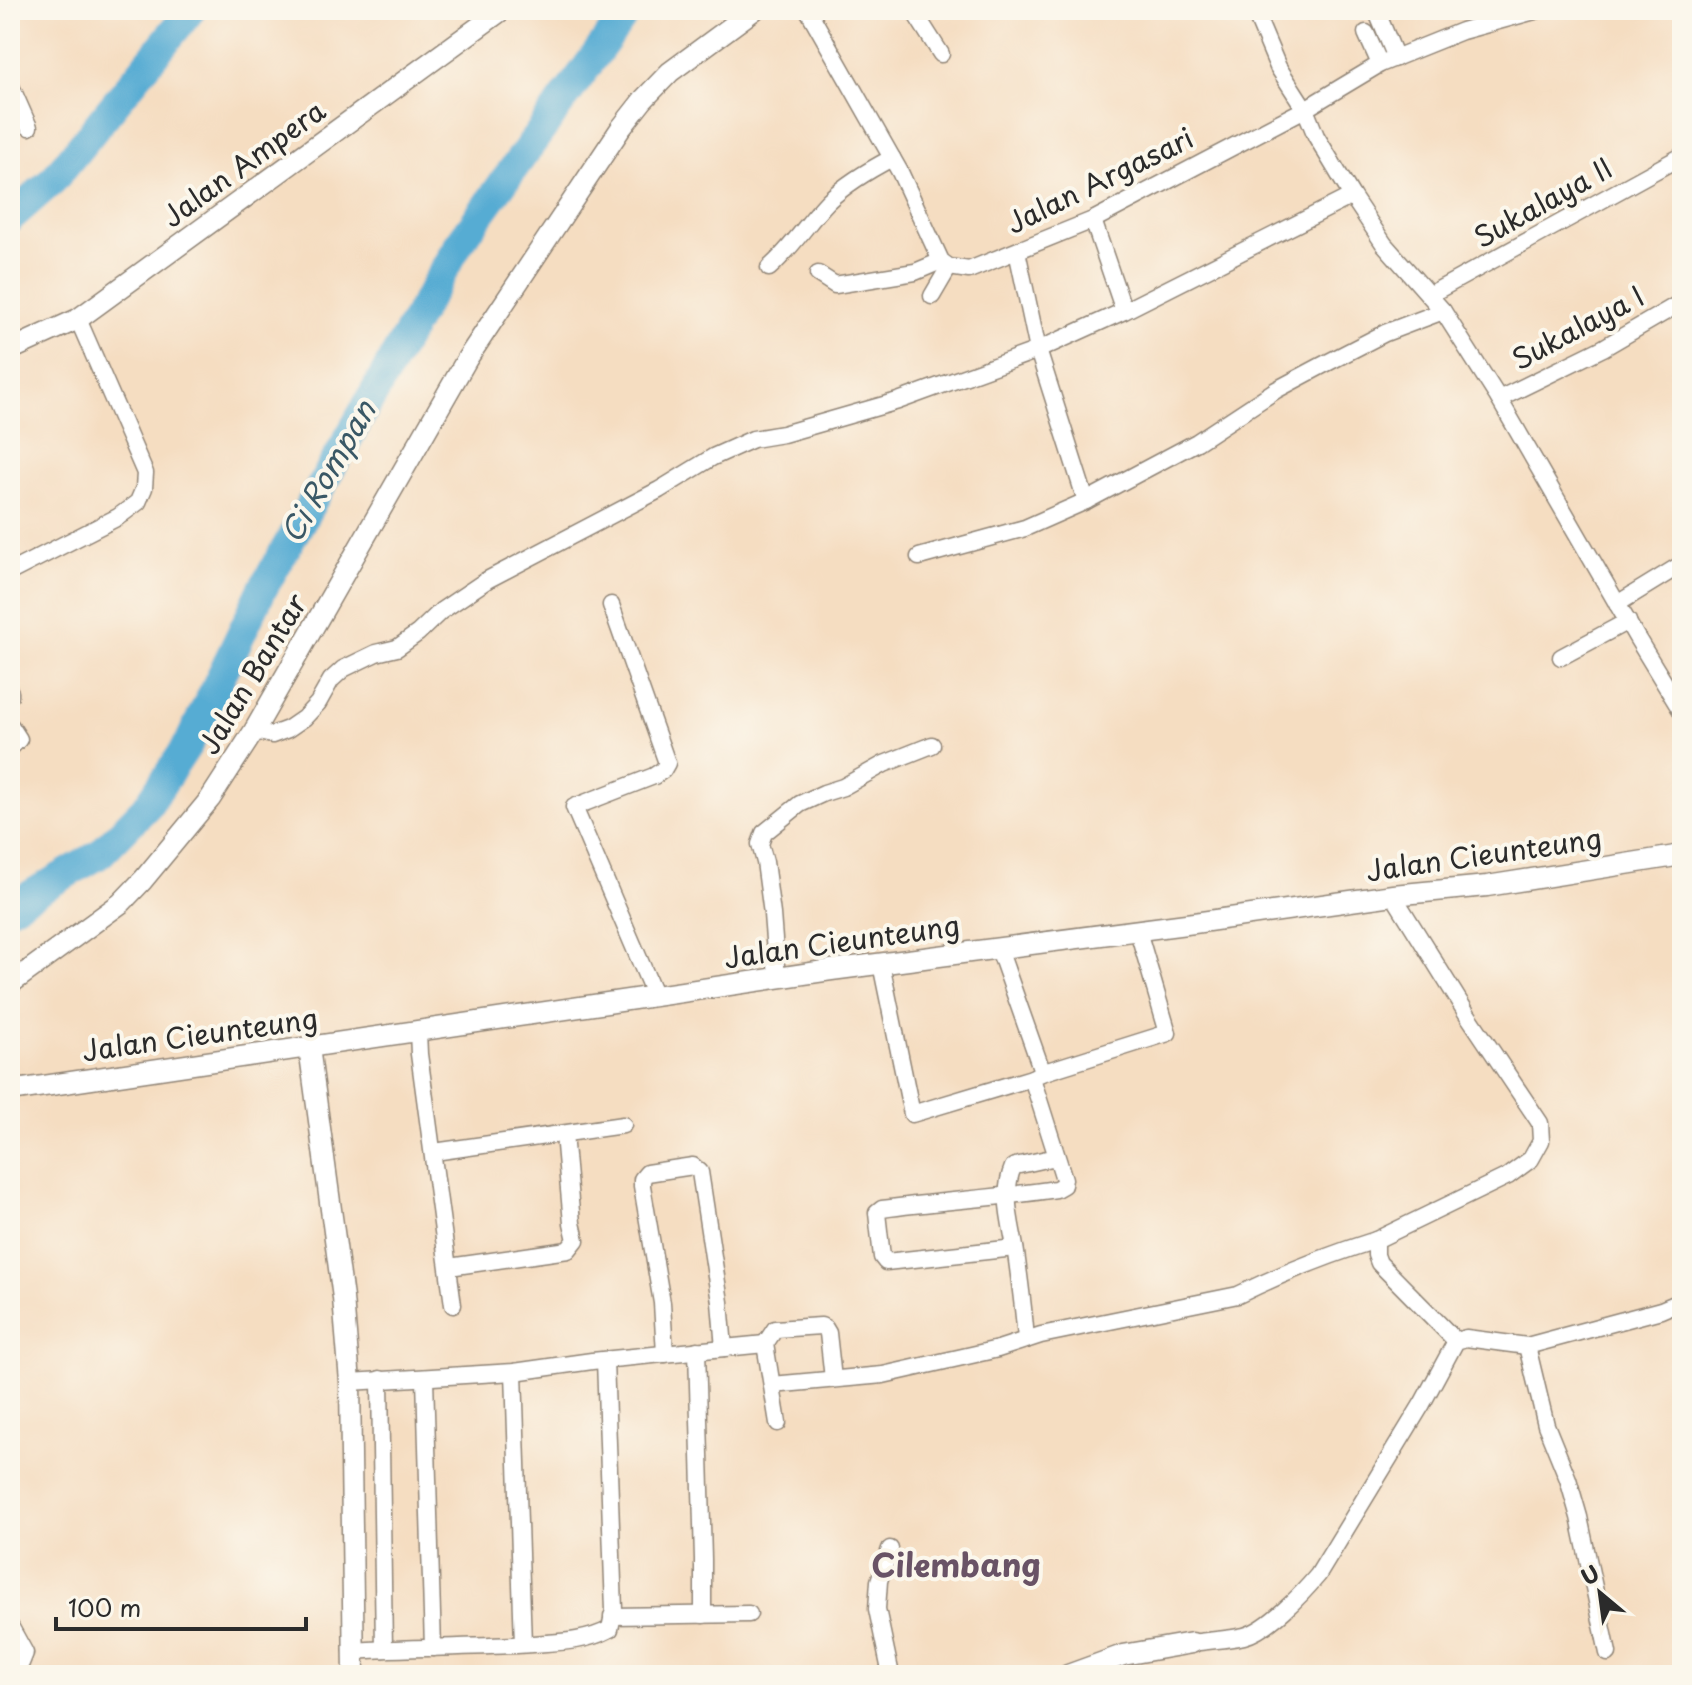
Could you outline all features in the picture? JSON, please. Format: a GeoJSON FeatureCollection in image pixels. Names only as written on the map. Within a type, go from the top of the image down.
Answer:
{"type":"FeatureCollection","features":[{"type":"Feature","properties":{"kind":"street","name":"Jalan Ampera"},"geometry":{"type":"LineString","coordinates":[[10,350],[78,319],[502,10]]}},
{"type":"Feature","properties":{"kind":"street","name":"Jalan Bantar"},"geometry":{"type":"LineString","coordinates":[[10,984],[121,903],[210,799],[254,731],[467,359],[621,128],[670,72],[754,10]]}},
{"type":"Feature","properties":{"kind":"street"},"geometry":{"type":"LineString","coordinates":[[808,10],[892,158],[945,264],[932,296]]}},
{"type":"Feature","properties":{"kind":"street"},"geometry":{"type":"LineString","coordinates":[[913,10],[941,54]]}},
{"type":"Feature","properties":{"kind":"street"},"geometry":{"type":"LineString","coordinates":[[1254,10],[1278,67],[1305,109],[1316,136],[1352,196],[1384,244],[1443,311],[1499,399],[1682,712]]}},
{"type":"Feature","properties":{"kind":"street"},"geometry":{"type":"LineString","coordinates":[[1376,10],[1388,61]]}},
{"type":"Feature","properties":{"kind":"street","name":"Jalan Argasari"},"geometry":{"type":"LineString","coordinates":[[818,274],[835,285],[945,264],[969,270],[1093,220],[1305,109],[1388,61],[1462,31],[1529,11]]}},
{"type":"Feature","properties":{"kind":"street"},"geometry":{"type":"LineString","coordinates":[[1366,33],[1388,61]]}},
{"type":"Feature","properties":{"kind":"street"},"geometry":{"type":"LineString","coordinates":[[10,84],[29,127]]}},
{"type":"Feature","properties":{"kind":"street","name":"Sukalaya II"},"geometry":{"type":"LineString","coordinates":[[1429,295],[1682,156]]}},
{"type":"Feature","properties":{"kind":"street"},"geometry":{"type":"LineString","coordinates":[[769,268],[786,253],[831,198],[863,174],[892,158]]}},
{"type":"Feature","properties":{"kind":"street"},"geometry":{"type":"LineString","coordinates":[[254,731],[272,735],[288,729],[318,703],[331,680],[343,669],[376,653],[397,648],[441,611],[487,580],[659,490],[713,457],[753,439],[783,434],[898,401],[1038,350],[1124,311],[1352,196]]}},
{"type":"Feature","properties":{"kind":"street"},"geometry":{"type":"LineString","coordinates":[[1093,220],[1124,311]]}},
{"type":"Feature","properties":{"kind":"street"},"geometry":{"type":"LineString","coordinates":[[1017,251],[1038,350],[1086,501]]}},
{"type":"Feature","properties":{"kind":"street","name":"Sukalaya I"},"geometry":{"type":"LineString","coordinates":[[1499,399],[1603,348],[1682,302]]}},
{"type":"Feature","properties":{"kind":"street"},"geometry":{"type":"LineString","coordinates":[[919,557],[1025,528],[1086,501],[1197,442],[1276,390],[1321,366],[1385,333],[1443,311]]}},
{"type":"Feature","properties":{"kind":"street"},"geometry":{"type":"LineString","coordinates":[[10,572],[118,517],[138,502],[144,488],[145,473],[78,319]]}},
{"type":"Feature","properties":{"kind":"street"},"geometry":{"type":"LineString","coordinates":[[1617,604],[1682,564]]}},
{"type":"Feature","properties":{"kind":"street"},"geometry":{"type":"LineString","coordinates":[[611,605],[667,763],[654,776],[574,807],[655,996]]}},
{"type":"Feature","properties":{"kind":"street"},"geometry":{"type":"LineString","coordinates":[[1561,657],[1628,621]]}},
{"type":"Feature","properties":{"kind":"street"},"geometry":{"type":"LineString","coordinates":[[10,725],[19,739],[10,748]]}},
{"type":"Feature","properties":{"kind":"street"},"geometry":{"type":"LineString","coordinates":[[777,978],[772,914],[760,844],[764,833],[800,804],[932,745]]}},
{"type":"Feature","properties":{"kind":"street","name":"Jalan Cieunteung"},"geometry":{"type":"LineString","coordinates":[[10,1091],[777,978],[1393,895],[1487,886],[1682,855]]}},
{"type":"Feature","properties":{"kind":"street"},"geometry":{"type":"LineString","coordinates":[[772,1385],[883,1375],[998,1349],[1041,1335],[1238,1295],[1332,1253],[1376,1240],[1508,1176],[1531,1159],[1541,1141],[1540,1123],[1393,895]]}},
{"type":"Feature","properties":{"kind":"street"},"geometry":{"type":"LineString","coordinates":[[881,964],[912,1114],[1168,1033],[1138,931]]}},
{"type":"Feature","properties":{"kind":"street"},"geometry":{"type":"LineString","coordinates":[[999,949],[1041,1068],[1036,1075],[1064,1179],[1063,1185],[1056,1189],[937,1202],[879,1210],[877,1213],[882,1257],[886,1262],[1015,1248]]}},
{"type":"Feature","properties":{"kind":"street"},"geometry":{"type":"LineString","coordinates":[[418,1031],[453,1305]]}},
{"type":"Feature","properties":{"kind":"street"},"geometry":{"type":"LineString","coordinates":[[309,1047],[343,1298],[350,1382],[354,1675]]}},
{"type":"Feature","properties":{"kind":"street"},"geometry":{"type":"LineString","coordinates":[[434,1152],[623,1125]]}},
{"type":"Feature","properties":{"kind":"street"},"geometry":{"type":"LineString","coordinates":[[449,1267],[568,1250],[576,1240],[564,1134]]}},
{"type":"Feature","properties":{"kind":"street"},"geometry":{"type":"LineString","coordinates":[[1026,1340],[1007,1196],[1013,1167],[1056,1157]]}},
{"type":"Feature","properties":{"kind":"street"},"geometry":{"type":"LineString","coordinates":[[665,1354],[662,1303],[642,1179],[647,1173],[693,1166],[700,1172],[724,1348]]}},
{"type":"Feature","properties":{"kind":"street"},"geometry":{"type":"LineString","coordinates":[[1376,1240],[1379,1263],[1456,1341]]}},
{"type":"Feature","properties":{"kind":"street"},"geometry":{"type":"LineString","coordinates":[[1068,1675],[1123,1655],[1247,1635],[1275,1618],[1318,1575],[1422,1404],[1456,1341],[1466,1338],[1527,1346],[1661,1310],[1682,1301]]}},
{"type":"Feature","properties":{"kind":"street"},"geometry":{"type":"LineString","coordinates":[[778,1423],[765,1344],[772,1332],[778,1328],[823,1326],[827,1330],[833,1379]]}},
{"type":"Feature","properties":{"kind":"street"},"geometry":{"type":"LineString","coordinates":[[350,1382],[514,1372],[765,1344]]}},
{"type":"Feature","properties":{"kind":"street"},"geometry":{"type":"LineString","coordinates":[[1527,1346],[1546,1425],[1568,1479],[1579,1517],[1608,1653]]}},
{"type":"Feature","properties":{"kind":"street"},"geometry":{"type":"LineString","coordinates":[[697,1350],[703,1615]]}},
{"type":"Feature","properties":{"kind":"street"},"geometry":{"type":"LineString","coordinates":[[352,1651],[570,1641],[597,1636],[610,1629],[614,1610],[605,1360]]}},
{"type":"Feature","properties":{"kind":"street"},"geometry":{"type":"LineString","coordinates":[[514,1372],[523,1644]]}},
{"type":"Feature","properties":{"kind":"street"},"geometry":{"type":"LineString","coordinates":[[380,1379],[384,1649]]}},
{"type":"Feature","properties":{"kind":"street"},"geometry":{"type":"LineString","coordinates":[[425,1379],[433,1648]]}},
{"type":"Feature","properties":{"kind":"street"},"geometry":{"type":"LineString","coordinates":[[890,1549],[879,1581],[877,1609],[891,1675]]}},
{"type":"Feature","properties":{"kind":"street"},"geometry":{"type":"LineString","coordinates":[[612,1616],[749,1614]]}},
{"type":"Feature","properties":{"kind":"street"},"geometry":{"type":"LineString","coordinates":[[10,1626],[25,1653],[21,1663],[10,1672]]}},
{"type":"Feature","properties":{"kind":"waterway"},"geometry":{"type":"LineString","coordinates":[[10,218],[53,180],[191,10]]}},
{"type":"Feature","properties":{"kind":"waterway","name":"Ci Rompan"},"geometry":{"type":"LineString","coordinates":[[10,907],[100,854],[148,805],[189,743],[262,590],[458,245],[628,10]]}},
{"type":"Feature","properties":{"kind":"district","name":"Cilembang"},"geometry":{"type":"Point","coordinates":[956,1566]}}]}
